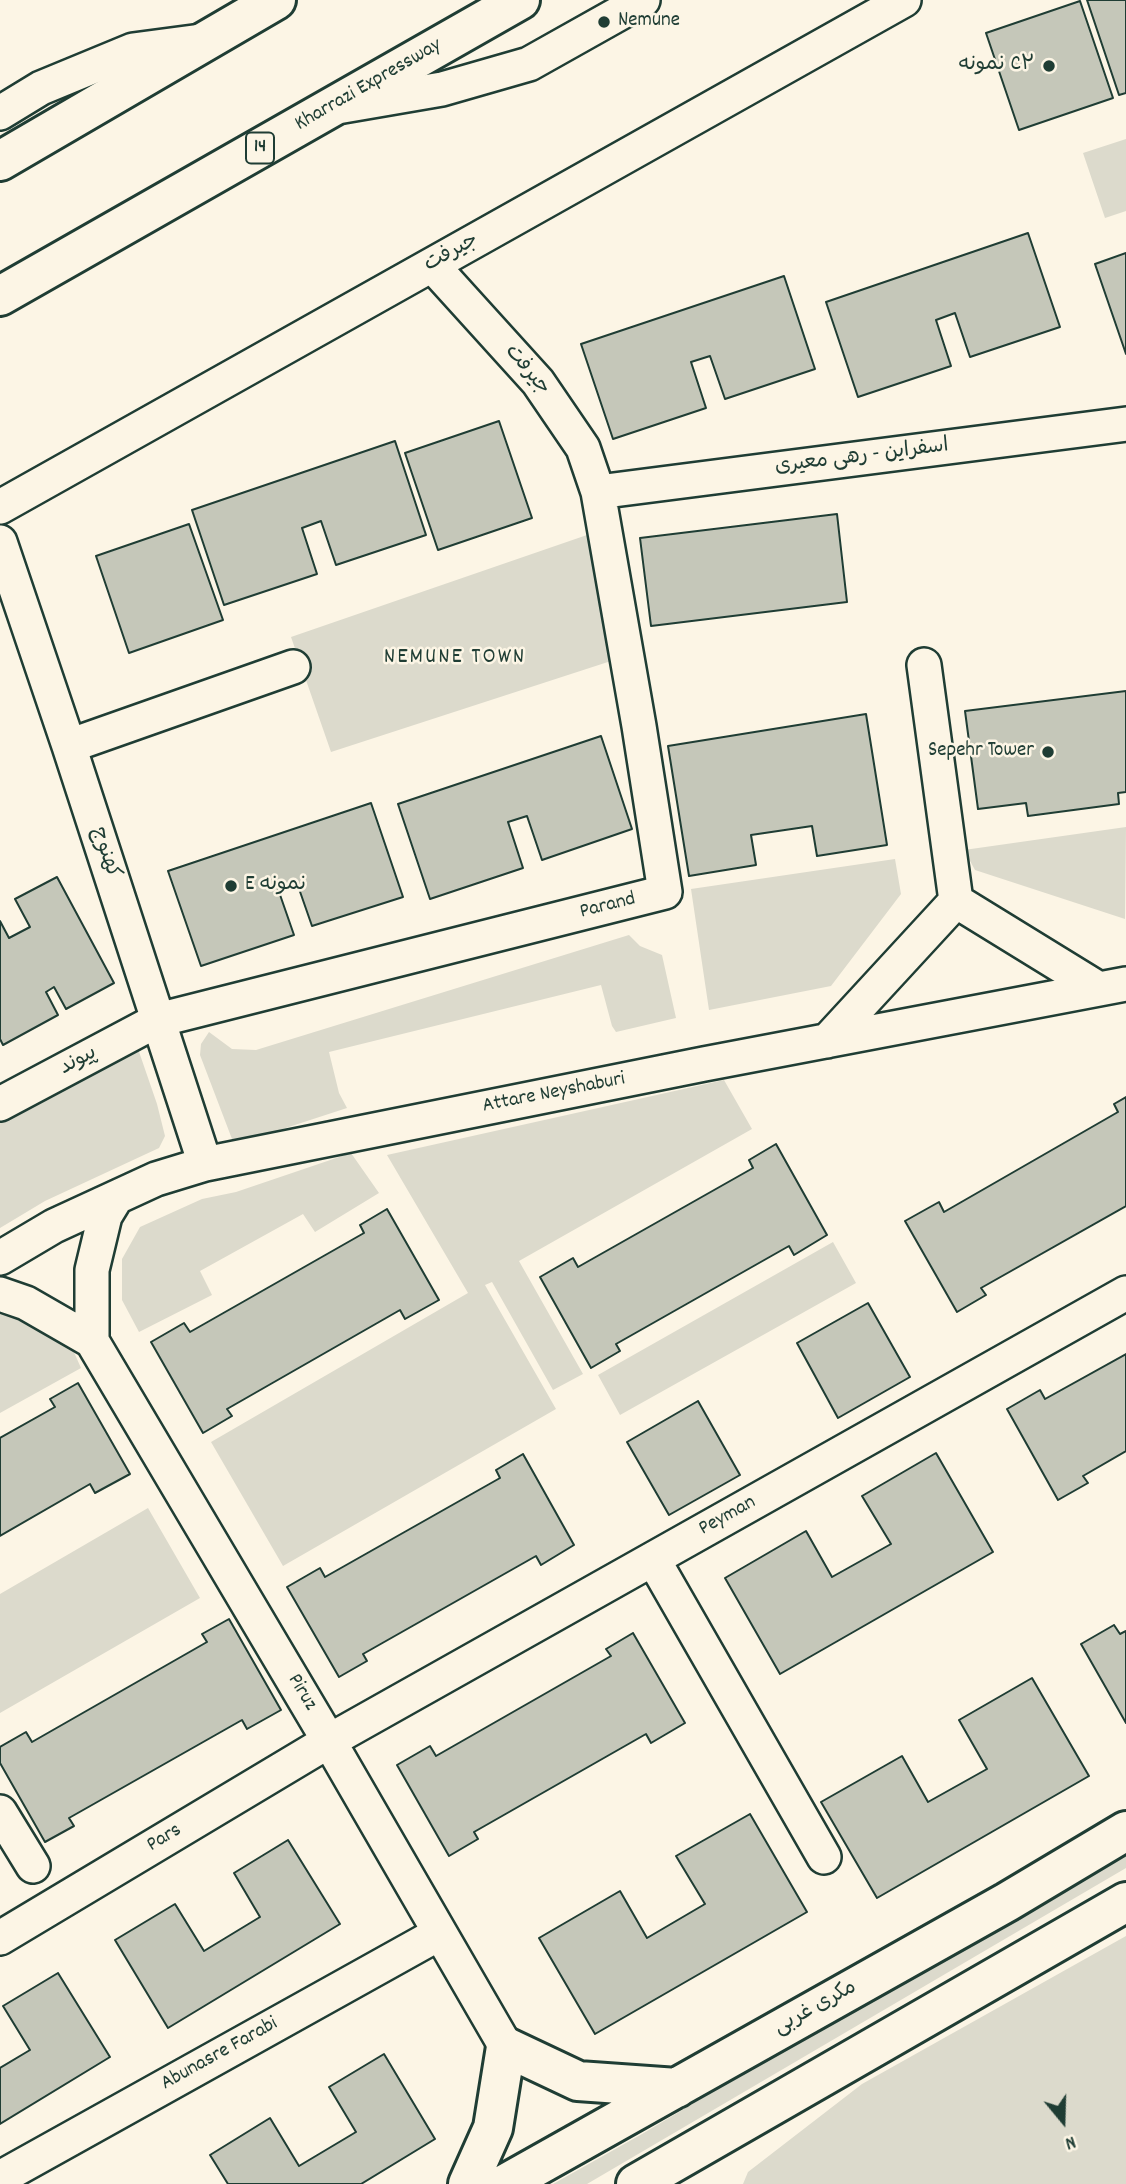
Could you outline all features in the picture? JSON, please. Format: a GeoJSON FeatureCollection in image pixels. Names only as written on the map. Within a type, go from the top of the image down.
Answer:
{"type":"FeatureCollection","features":[{"type":"Feature","properties":{"kind":"main road"},"geometry":{"type":"LineString","coordinates":[[0,161],[203,40],[276,0]]}},
{"type":"Feature","properties":{"kind":"main road","name":"Kharrazi Expressway"},"geometry":{"type":"LineString","coordinates":[[0,296],[520,0]]}},
{"type":"Feature","properties":{"kind":"main road"},"geometry":{"type":"LineString","coordinates":[[484,20],[533,0]]}},
{"type":"Feature","properties":{"kind":"main road","name":"مکری غربی"},"geometry":{"type":"LineString","coordinates":[[505,2184],[1007,1902],[1126,1832]]}},
{"type":"Feature","properties":{"kind":"main road"},"geometry":{"type":"LineString","coordinates":[[636,2184],[1126,1902]]}},
{"type":"Feature","properties":{"kind":"main road"},"geometry":{"type":"LineString","coordinates":[[468,2184],[493,2127],[506,2047],[578,2081],[677,2088]]}},
{"type":"Feature","properties":{"kind":"main road"},"geometry":{"type":"LineString","coordinates":[[699,2184],[704,2168],[808,2086]]}},
{"type":"Feature","properties":{"kind":"street"},"geometry":{"type":"LineString","coordinates":[[330,108],[442,89],[529,64],[643,0]]}},
{"type":"Feature","properties":{"kind":"street","name":"جيرفت"},"geometry":{"type":"LineString","coordinates":[[0,508],[904,0]]}},
{"type":"Feature","properties":{"kind":"street"},"geometry":{"type":"LineString","coordinates":[[0,113],[41,88],[133,50],[203,40]]}},
{"type":"Feature","properties":{"kind":"street","name":"جیرفت"},"geometry":{"type":"LineString","coordinates":[[432,265],[538,382],[583,448],[598,492]]}},
{"type":"Feature","properties":{"kind":"street","name":"اسفراين - رهی معیری"},"geometry":{"type":"LineString","coordinates":[[598,492],[1126,424]]}},
{"type":"Feature","properties":{"kind":"street","name":"Parand"},"geometry":{"type":"LineString","coordinates":[[158,1020],[666,892],[598,492]]}},
{"type":"Feature","properties":{"kind":"street","name":"كهنوج"},"geometry":{"type":"LineString","coordinates":[[0,542],[205,1164]]}},
{"type":"Feature","properties":{"kind":"street"},"geometry":{"type":"LineString","coordinates":[[924,665],[956,901]]}},
{"type":"Feature","properties":{"kind":"street"},"geometry":{"type":"LineString","coordinates":[[69,746],[293,667]]}},
{"type":"Feature","properties":{"kind":"street"},"geometry":{"type":"LineString","coordinates":[[956,901],[1112,987]]}},
{"type":"Feature","properties":{"kind":"street"},"geometry":{"type":"LineString","coordinates":[[827,1041],[956,901]]}},
{"type":"Feature","properties":{"kind":"street","name":"Attare Neyshaburi"},"geometry":{"type":"LineString","coordinates":[[0,1258],[54,1226],[156,1179],[205,1164],[1112,987]]}},
{"type":"Feature","properties":{"kind":"street","name":"پیوند"},"geometry":{"type":"LineString","coordinates":[[0,1104],[158,1020]]}},
{"type":"Feature","properties":{"kind":"street"},"geometry":{"type":"LineString","coordinates":[[0,1294],[26,1304],[92,1341],[92,1270],[105,1216],[116,1198]]}},
{"type":"Feature","properties":{"kind":"street","name":"Peyman"},"geometry":{"type":"LineString","coordinates":[[329,1741],[1126,1293]]}},
{"type":"Feature","properties":{"kind":"street","name":"Piruz"},"geometry":{"type":"LineString","coordinates":[[92,1341],[329,1741],[506,2047]]}},
{"type":"Feature","properties":{"kind":"street"},"geometry":{"type":"LineString","coordinates":[[653,1559],[824,1857]]}},
{"type":"Feature","properties":{"kind":"street","name":"Pars"},"geometry":{"type":"LineString","coordinates":[[0,1938],[329,1741]]}},
{"type":"Feature","properties":{"kind":"street"},"geometry":{"type":"LineString","coordinates":[[0,1812],[33,1866]]}},
{"type":"Feature","properties":{"kind":"street","name":"Abunasre Farabi"},"geometry":{"type":"LineString","coordinates":[[0,2178],[440,1933]]}},
{"type":"Feature","properties":{"kind":"shaded area"},"geometry":{"type":"Polygon","coordinates":[[[1126,139],[1126,211],[1105,218],[1083,153],[1126,139]]]}},
{"type":"Feature","properties":{"kind":"shaded area"},"geometry":{"type":"Polygon","coordinates":[[[587,535],[611,661],[331,752],[291,637],[587,535]]]}},
{"type":"Feature","properties":{"kind":"shaded area"},"geometry":{"type":"Polygon","coordinates":[[[1126,827],[1125,919],[975,870],[964,850],[1126,827]]]}},
{"type":"Feature","properties":{"kind":"shaded area"},"geometry":{"type":"Polygon","coordinates":[[[895,859],[901,894],[831,986],[709,1010],[691,889],[895,859]]]}},
{"type":"Feature","properties":{"kind":"shaded area"},"geometry":{"type":"Polygon","coordinates":[[[629,935],[640,946],[662,955],[676,1018],[616,1032],[601,985],[329,1052],[339,1093],[347,1108],[255,1138],[232,1139],[200,1055],[201,1044],[209,1032],[232,1049],[256,1050],[629,935]]]}},
{"type":"Feature","properties":{"kind":"shaded area"},"geometry":{"type":"Polygon","coordinates":[[[136,1043],[165,1136],[159,1148],[45,1201],[0,1228],[0,1118],[136,1043]]]}},
{"type":"Feature","properties":{"kind":"shaded area"},"geometry":{"type":"Polygon","coordinates":[[[724,1080],[752,1129],[519,1261],[583,1374],[553,1390],[492,1282],[485,1285],[556,1409],[283,1566],[211,1442],[468,1293],[387,1155],[724,1080]]]}},
{"type":"Feature","properties":{"kind":"shaded area"},"geometry":{"type":"Polygon","coordinates":[[[351,1153],[379,1193],[315,1232],[303,1214],[200,1271],[212,1295],[139,1332],[122,1300],[122,1259],[140,1227],[202,1199],[236,1192],[351,1153]]]}},
{"type":"Feature","properties":{"kind":"shaded area"},"geometry":{"type":"Polygon","coordinates":[[[833,1242],[856,1283],[620,1415],[598,1375],[833,1242]]]}},
{"type":"Feature","properties":{"kind":"shaded area"},"geometry":{"type":"Polygon","coordinates":[[[0,1311],[36,1327],[73,1350],[81,1368],[0,1413],[0,1311]]]}},
{"type":"Feature","properties":{"kind":"shaded area"},"geometry":{"type":"Polygon","coordinates":[[[148,1508],[200,1598],[0,1713],[0,1594],[148,1508]]]}},
{"type":"Feature","properties":{"kind":"shaded area"},"geometry":{"type":"Polygon","coordinates":[[[1126,1846],[1126,1868],[587,2184],[553,2184],[642,2134],[1126,1846]]]}},
{"type":"Feature","properties":{"kind":"shaded area"},"geometry":{"type":"Polygon","coordinates":[[[1126,1936],[1126,2184],[743,2184],[748,2172],[862,2084],[1126,1936]]]}},
{"type":"Feature","properties":{"kind":"building"},"geometry":{"type":"Polygon","coordinates":[[[1087,0],[1126,0],[1126,93],[1119,95],[1087,0]]]}},
{"type":"Feature","properties":{"kind":"building","name":"نمونه C۲"},"geometry":{"type":"Polygon","coordinates":[[[1080,1],[1113,98],[1019,130],[986,33],[1080,1]]]}},
{"type":"Feature","properties":{"kind":"building"},"geometry":{"type":"Polygon","coordinates":[[[1028,233],[1060,327],[970,357],[955,313],[936,320],[951,366],[858,397],[826,302],[1028,233]]]}},
{"type":"Feature","properties":{"kind":"building"},"geometry":{"type":"Polygon","coordinates":[[[1126,253],[1126,354],[1095,264],[1126,253]]]}},
{"type":"Feature","properties":{"kind":"building"},"geometry":{"type":"Polygon","coordinates":[[[784,276],[815,369],[725,399],[710,356],[691,362],[706,408],[613,439],[581,344],[784,276]]]}},
{"type":"Feature","properties":{"kind":"building"},"geometry":{"type":"Polygon","coordinates":[[[499,421],[532,518],[438,550],[405,453],[499,421]]]}},
{"type":"Feature","properties":{"kind":"building"},"geometry":{"type":"Polygon","coordinates":[[[395,441],[426,535],[336,565],[321,521],[302,528],[317,574],[224,605],[192,510],[395,441]]]}},
{"type":"Feature","properties":{"kind":"building"},"geometry":{"type":"Polygon","coordinates":[[[837,514],[847,602],[651,626],[640,538],[837,514]]]}},
{"type":"Feature","properties":{"kind":"building"},"geometry":{"type":"Polygon","coordinates":[[[189,524],[223,620],[129,653],[96,556],[189,524]]]}},
{"type":"Feature","properties":{"kind":"building","name":"Sepehr Tower"},"geometry":{"type":"Polygon","coordinates":[[[1126,691],[1126,792],[1118,793],[1119,804],[1028,816],[1026,803],[978,809],[965,711],[1126,691]]]}},
{"type":"Feature","properties":{"kind":"building"},"geometry":{"type":"Polygon","coordinates":[[[866,714],[887,845],[817,856],[812,826],[751,835],[756,865],[689,876],[668,746],[866,714]]]}},
{"type":"Feature","properties":{"kind":"building"},"geometry":{"type":"Polygon","coordinates":[[[601,736],[632,829],[542,860],[527,816],[508,822],[523,868],[430,899],[398,804],[601,736]]]}},
{"type":"Feature","properties":{"kind":"building","name":"E نمونه"},"geometry":{"type":"Polygon","coordinates":[[[371,803],[403,897],[312,926],[297,883],[278,889],[294,935],[201,966],[168,871],[371,803]]]}},
{"type":"Feature","properties":{"kind":"building"},"geometry":{"type":"Polygon","coordinates":[[[57,877],[114,983],[66,1009],[54,987],[46,992],[58,1015],[3,1045],[0,1039],[0,921],[9,938],[30,927],[15,899],[57,877]]]}},
{"type":"Feature","properties":{"kind":"building"},"geometry":{"type":"Polygon","coordinates":[[[1126,1097],[1126,1206],[981,1288],[986,1295],[957,1312],[905,1221],[939,1202],[944,1212],[1118,1112],[1114,1104],[1126,1097]]]}},
{"type":"Feature","properties":{"kind":"building"},"geometry":{"type":"Polygon","coordinates":[[[776,1144],[827,1235],[794,1255],[789,1246],[616,1344],[620,1351],[591,1368],[540,1277],[573,1258],[578,1267],[753,1168],[749,1160],[776,1144]]]}},
{"type":"Feature","properties":{"kind":"building"},"geometry":{"type":"Polygon","coordinates":[[[387,1209],[439,1300],[405,1319],[400,1310],[227,1409],[232,1416],[203,1433],[151,1342],[184,1323],[190,1332],[364,1233],[360,1225],[387,1209]]]}},
{"type":"Feature","properties":{"kind":"building"},"geometry":{"type":"Polygon","coordinates":[[[868,1303],[910,1377],[838,1418],[797,1343],[868,1303]]]}},
{"type":"Feature","properties":{"kind":"building"},"geometry":{"type":"Polygon","coordinates":[[[1126,1354],[1126,1451],[1083,1476],[1088,1483],[1058,1500],[1007,1409],[1040,1390],[1045,1399],[1126,1354]]]}},
{"type":"Feature","properties":{"kind":"building"},"geometry":{"type":"Polygon","coordinates":[[[78,1383],[130,1474],[95,1493],[90,1484],[0,1536],[0,1438],[55,1407],[50,1399],[78,1383]]]}},
{"type":"Feature","properties":{"kind":"building"},"geometry":{"type":"Polygon","coordinates":[[[698,1401],[740,1475],[669,1515],[627,1442],[698,1401]]]}},
{"type":"Feature","properties":{"kind":"building"},"geometry":{"type":"Polygon","coordinates":[[[936,1453],[993,1552],[780,1674],[725,1578],[806,1531],[832,1577],[891,1544],[862,1496],[936,1453]]]}},
{"type":"Feature","properties":{"kind":"building"},"geometry":{"type":"Polygon","coordinates":[[[523,1454],[574,1545],[541,1565],[536,1556],[363,1654],[367,1661],[339,1677],[287,1587],[320,1568],[325,1577],[500,1478],[496,1470],[523,1454]]]}},
{"type":"Feature","properties":{"kind":"building"},"geometry":{"type":"Polygon","coordinates":[[[229,1619],[281,1710],[247,1729],[242,1720],[69,1818],[74,1826],[45,1842],[0,1763],[0,1747],[26,1732],[32,1742],[207,1642],[202,1634],[229,1619]]]}},
{"type":"Feature","properties":{"kind":"building"},"geometry":{"type":"Polygon","coordinates":[[[1114,1625],[1120,1634],[1126,1631],[1126,1723],[1081,1644],[1114,1625]]]}},
{"type":"Feature","properties":{"kind":"building"},"geometry":{"type":"Polygon","coordinates":[[[633,1633],[685,1723],[651,1743],[646,1734],[474,1832],[478,1839],[449,1856],[397,1765],[430,1746],[436,1756],[611,1656],[606,1649],[633,1633]]]}},
{"type":"Feature","properties":{"kind":"building"},"geometry":{"type":"Polygon","coordinates":[[[1032,1678],[1089,1776],[877,1898],[821,1802],[902,1756],[928,1802],[987,1769],[959,1720],[1032,1678]]]}},
{"type":"Feature","properties":{"kind":"building"},"geometry":{"type":"Polygon","coordinates":[[[750,1814],[807,1912],[595,2034],[539,1938],[620,1891],[647,1938],[705,1904],[676,1856],[750,1814]]]}},
{"type":"Feature","properties":{"kind":"building"},"geometry":{"type":"Polygon","coordinates":[[[288,1840],[340,1924],[168,2028],[115,1940],[175,1904],[204,1951],[260,1917],[234,1873],[288,1840]]]}},
{"type":"Feature","properties":{"kind":"building"},"geometry":{"type":"Polygon","coordinates":[[[58,1973],[110,2057],[0,2124],[0,2068],[30,2050],[3,2006],[58,1973]]]}},
{"type":"Feature","properties":{"kind":"building"},"geometry":{"type":"Polygon","coordinates":[[[384,2054],[435,2139],[361,2184],[228,2184],[210,2155],[270,2118],[299,2166],[356,2132],[329,2087],[384,2054]]]}},
{"type":"Feature","properties":{"kind":"place","name":"Nemune"},"geometry":{"type":"Point","coordinates":[604,22]}},
{"type":"Feature","properties":{"kind":"place","name":"نمونه C۲"},"geometry":{"type":"Point","coordinates":[1049,66]}},
{"type":"Feature","properties":{"kind":"place","name":"Sepehr Tower"},"geometry":{"type":"Point","coordinates":[1048,752]}},
{"type":"Feature","properties":{"kind":"place","name":"E نمونه"},"geometry":{"type":"Point","coordinates":[231,886]}},
{"type":"Feature","properties":{"kind":"district","name":"NEMUNE TOWN"},"geometry":{"type":"Point","coordinates":[455,659]}}]}
